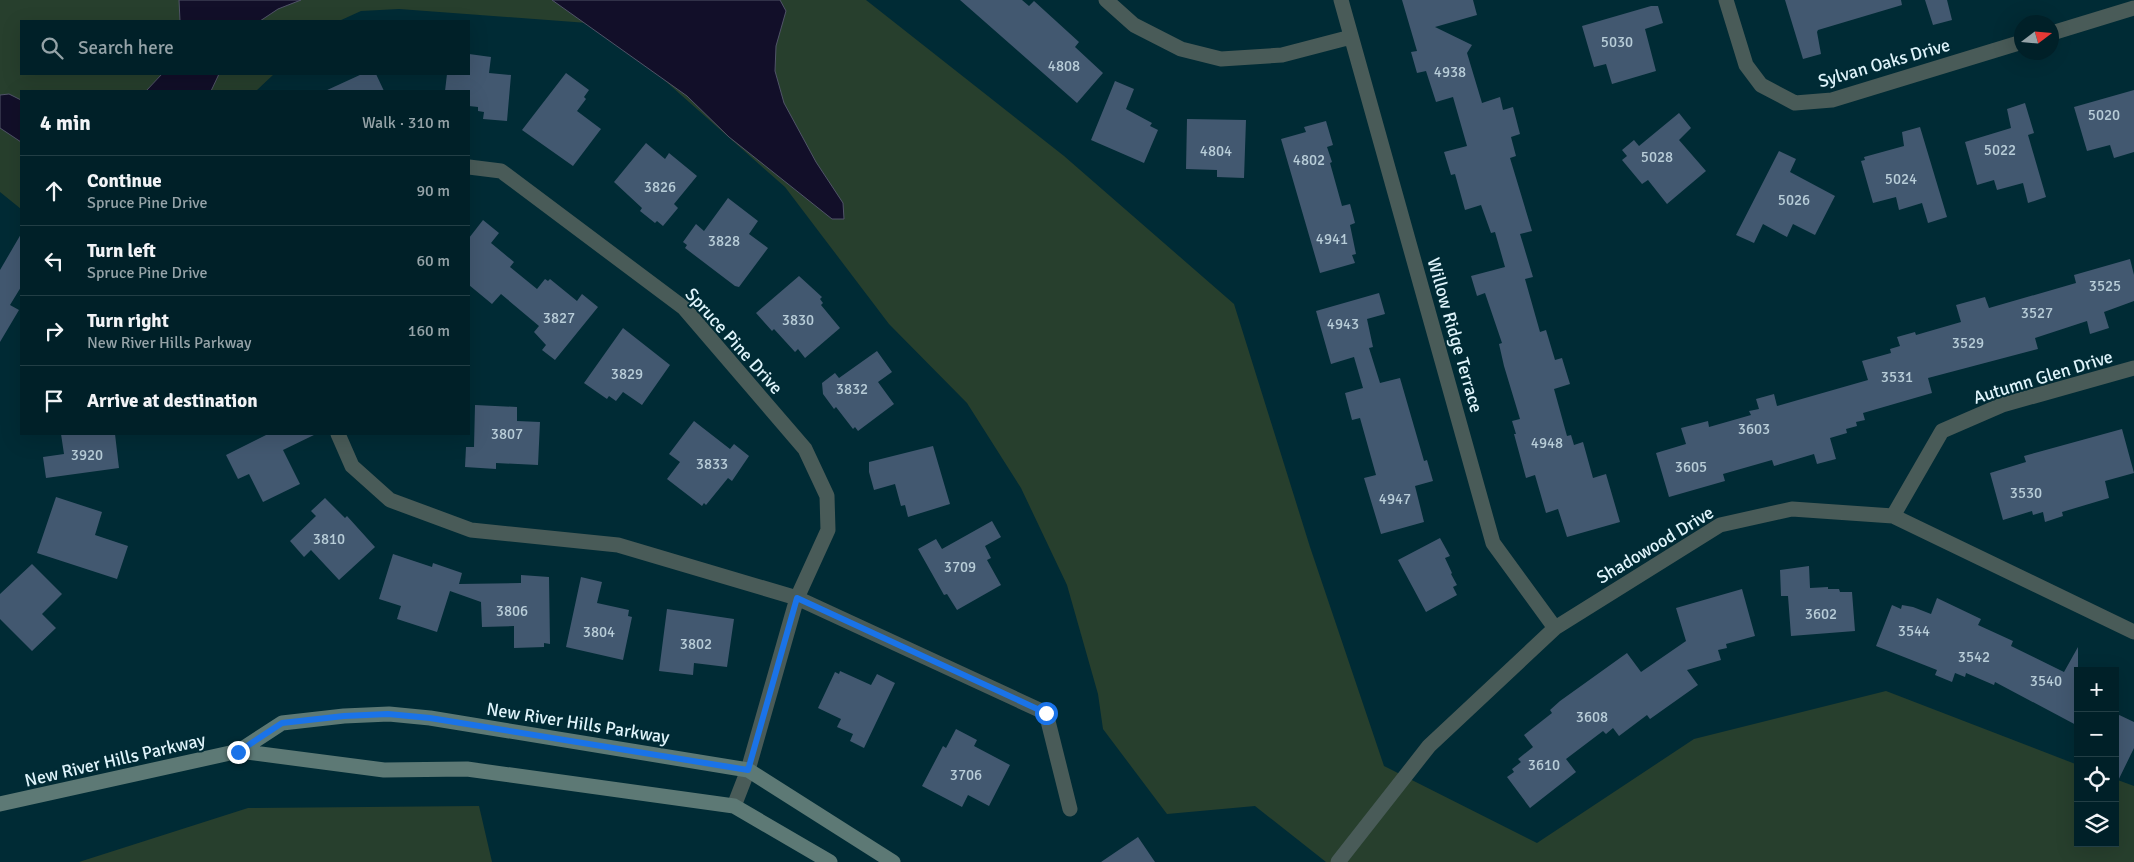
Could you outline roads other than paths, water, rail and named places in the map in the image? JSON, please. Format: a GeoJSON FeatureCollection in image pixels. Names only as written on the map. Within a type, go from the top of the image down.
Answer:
{"type":"FeatureCollection","features":[{"type":"Feature","properties":{"kind":"street"},"geometry":{"type":"LineString","coordinates":[[1106,0],[1134,25],[1181,49],[1222,59],[1282,55],[1351,36]]}},
{"type":"Feature","properties":{"kind":"street","name":"Willow Ridge Terrace"},"geometry":{"type":"LineString","coordinates":[[1341,0],[1493,543],[1554,628]]}},
{"type":"Feature","properties":{"kind":"street","name":"Sylvan Oaks Drive"},"geometry":{"type":"LineString","coordinates":[[1726,0],[1746,65],[1761,85],[1795,103],[1832,100],[2014,44]]}},
{"type":"Feature","properties":{"kind":"street"},"geometry":{"type":"LineString","coordinates":[[2059,31],[2134,8]]}},
{"type":"Feature","properties":{"kind":"street","name":"Spruce Pine Drive"},"geometry":{"type":"LineString","coordinates":[[470,168],[502,172],[684,308],[805,449],[828,496],[828,530],[797,598],[748,770],[734,806]]}},
{"type":"Feature","properties":{"kind":"street","name":"Autumn Glen Drive"},"geometry":{"type":"LineString","coordinates":[[1893,516],[1942,432],[2002,405],[2134,368]]}},
{"type":"Feature","properties":{"kind":"street"},"geometry":{"type":"LineString","coordinates":[[338,435],[352,466],[390,500],[471,530],[618,545],[797,598],[1046,713],[1070,809]]}},
{"type":"Feature","properties":{"kind":"street","name":"Shadowood Drive"},"geometry":{"type":"LineString","coordinates":[[1338,862],[1429,746],[1554,628],[1720,526],[1792,509],[1893,516],[2134,632]]}},
{"type":"Feature","properties":{"kind":"street","name":"New River Hills Parkway"},"geometry":{"type":"LineString","coordinates":[[238,752],[282,723],[344,716],[388,714],[430,718],[748,770],[893,862]]}},
{"type":"Feature","properties":{"kind":"street","name":"New River Hills Parkway"},"geometry":{"type":"LineString","coordinates":[[0,804],[238,752],[384,770],[467,769],[734,806],[830,862]]}}]}
